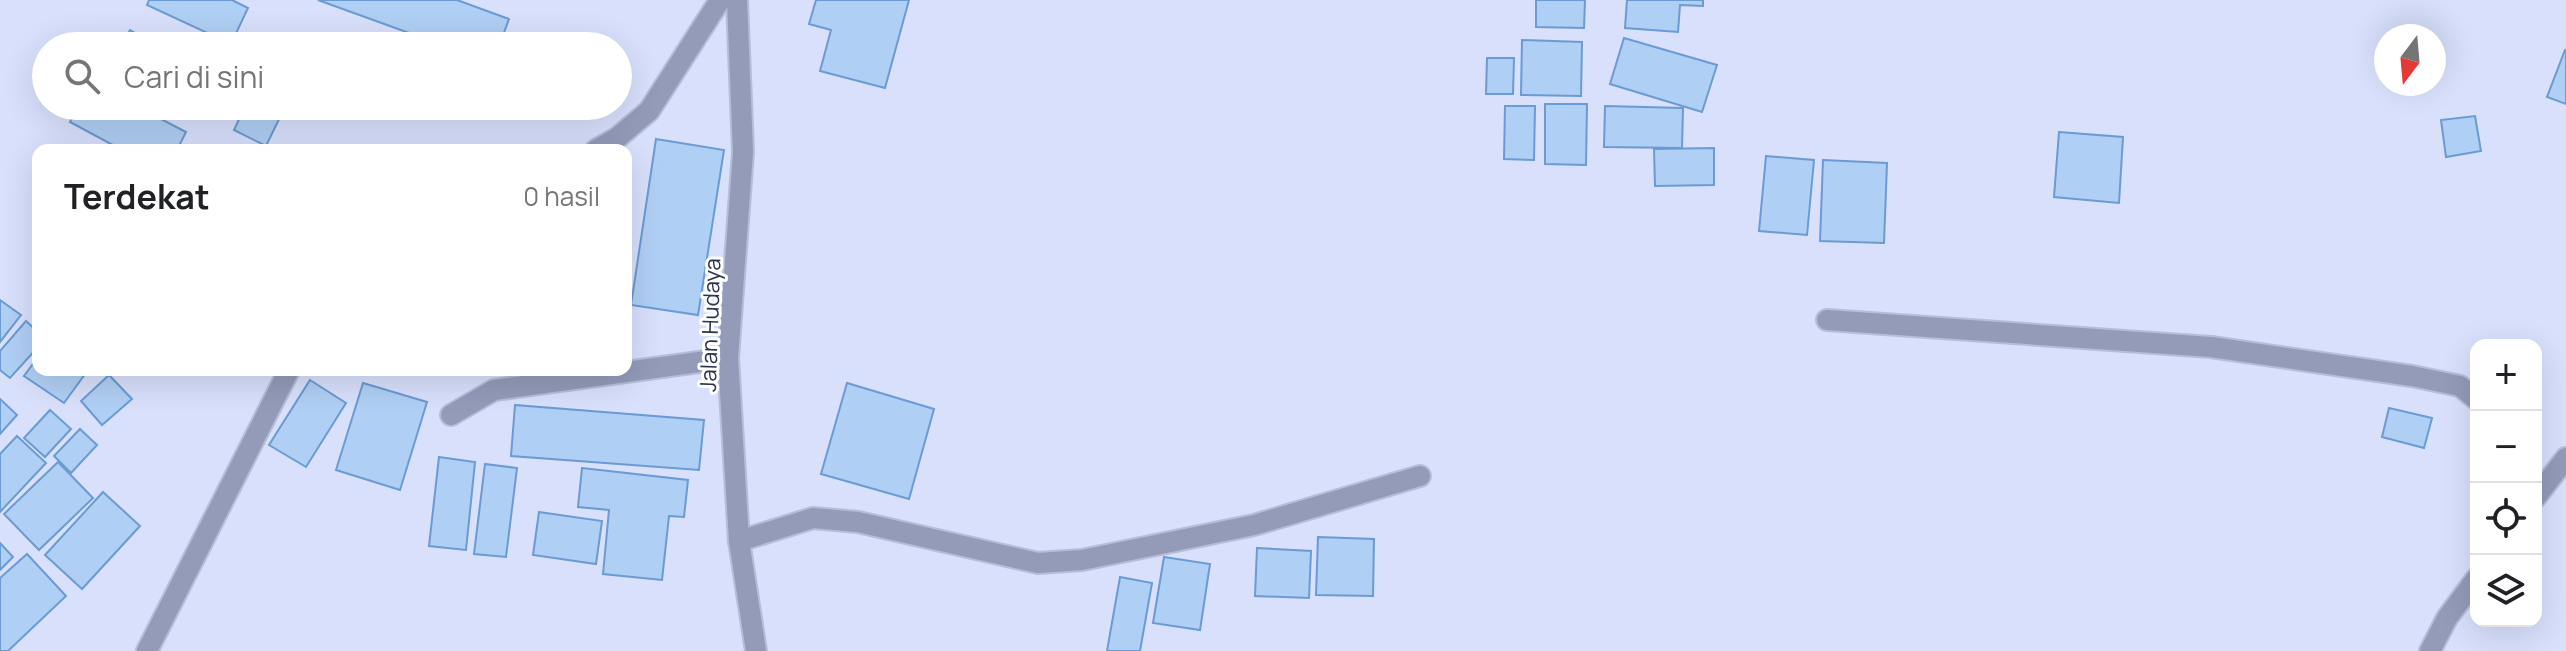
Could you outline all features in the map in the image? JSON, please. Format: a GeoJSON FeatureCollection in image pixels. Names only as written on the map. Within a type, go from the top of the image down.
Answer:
{"type":"FeatureCollection","features":[{"type":"Feature","properties":{"kind":"street"},"geometry":{"type":"LineString","coordinates":[[606,144],[649,111],[720,0]]}},
{"type":"Feature","properties":{"kind":"street","name":"Jalan Hudaya"},"geometry":{"type":"LineString","coordinates":[[737,0],[743,152],[728,358],[739,541],[756,651]]}},
{"type":"Feature","properties":{"kind":"street"},"geometry":{"type":"LineString","coordinates":[[1827,320],[2211,347],[2412,376],[2460,386],[2470,394]]}},
{"type":"Feature","properties":{"kind":"street"},"geometry":{"type":"LineString","coordinates":[[632,371],[728,358]]}},
{"type":"Feature","properties":{"kind":"street"},"geometry":{"type":"LineString","coordinates":[[147,651],[286,376]]}},
{"type":"Feature","properties":{"kind":"street"},"geometry":{"type":"LineString","coordinates":[[451,415],[494,390],[596,376]]}},
{"type":"Feature","properties":{"kind":"street"},"geometry":{"type":"LineString","coordinates":[[2542,489],[2566,458]]}},
{"type":"Feature","properties":{"kind":"street"},"geometry":{"type":"LineString","coordinates":[[739,541],[813,518],[858,522],[1038,563],[1082,560],[1254,525],[1420,476]]}},
{"type":"Feature","properties":{"kind":"street"},"geometry":{"type":"LineString","coordinates":[[2430,651],[2447,618],[2470,587]]}},
{"type":"Feature","properties":{"kind":"building"},"geometry":{"type":"Polygon","coordinates":[[[149,0],[232,0],[248,8],[237,32],[205,32],[147,5],[149,0]]]}},
{"type":"Feature","properties":{"kind":"building"},"geometry":{"type":"Polygon","coordinates":[[[318,0],[457,0],[509,19],[504,32],[406,32],[318,0]]]}},
{"type":"Feature","properties":{"kind":"building"},"geometry":{"type":"Polygon","coordinates":[[[816,0],[909,0],[885,88],[820,71],[831,30],[809,24],[816,0]]]}},
{"type":"Feature","properties":{"kind":"building"},"geometry":{"type":"Polygon","coordinates":[[[1536,0],[1585,0],[1584,28],[1536,27],[1536,0]]]}},
{"type":"Feature","properties":{"kind":"building"},"geometry":{"type":"Polygon","coordinates":[[[1627,0],[1703,0],[1703,6],[1680,5],[1678,32],[1625,28],[1627,0]]]}},
{"type":"Feature","properties":{"kind":"building"},"geometry":{"type":"Polygon","coordinates":[[[1624,38],[1717,65],[1702,112],[1610,84],[1624,38]]]}},
{"type":"Feature","properties":{"kind":"building"},"geometry":{"type":"Polygon","coordinates":[[[1522,40],[1582,42],[1581,96],[1521,95],[1522,40]]]}},
{"type":"Feature","properties":{"kind":"building"},"geometry":{"type":"Polygon","coordinates":[[[2566,50],[2566,104],[2547,97],[2566,50]]]}},
{"type":"Feature","properties":{"kind":"building"},"geometry":{"type":"Polygon","coordinates":[[[1487,58],[1514,58],[1513,94],[1486,94],[1487,58]]]}},
{"type":"Feature","properties":{"kind":"building"},"geometry":{"type":"Polygon","coordinates":[[[1545,104],[1587,104],[1586,165],[1545,164],[1545,104]]]}},
{"type":"Feature","properties":{"kind":"building"},"geometry":{"type":"Polygon","coordinates":[[[1505,106],[1535,106],[1534,160],[1504,159],[1505,106]]]}},
{"type":"Feature","properties":{"kind":"building"},"geometry":{"type":"Polygon","coordinates":[[[1605,106],[1683,108],[1682,148],[1604,147],[1605,106]]]}},
{"type":"Feature","properties":{"kind":"building"},"geometry":{"type":"Polygon","coordinates":[[[2475,116],[2481,151],[2446,157],[2441,120],[2475,116]]]}},
{"type":"Feature","properties":{"kind":"building"},"geometry":{"type":"Polygon","coordinates":[[[163,120],[186,132],[180,144],[111,144],[70,122],[163,120]]]}},
{"type":"Feature","properties":{"kind":"building"},"geometry":{"type":"Polygon","coordinates":[[[239,120],[279,120],[267,144],[234,130],[239,120]]]}},
{"type":"Feature","properties":{"kind":"building"},"geometry":{"type":"Polygon","coordinates":[[[2059,132],[2123,137],[2119,203],[2054,197],[2059,132]]]}},
{"type":"Feature","properties":{"kind":"building"},"geometry":{"type":"Polygon","coordinates":[[[656,139],[724,150],[698,315],[632,305],[656,139]]]}},
{"type":"Feature","properties":{"kind":"building"},"geometry":{"type":"Polygon","coordinates":[[[1714,148],[1714,185],[1655,186],[1654,149],[1714,148]]]}},
{"type":"Feature","properties":{"kind":"building"},"geometry":{"type":"Polygon","coordinates":[[[1766,156],[1814,160],[1807,235],[1759,231],[1766,156]]]}},
{"type":"Feature","properties":{"kind":"building"},"geometry":{"type":"Polygon","coordinates":[[[1823,160],[1887,163],[1884,243],[1820,241],[1823,160]]]}},
{"type":"Feature","properties":{"kind":"building"},"geometry":{"type":"Polygon","coordinates":[[[0,300],[21,315],[0,342],[0,300]]]}},
{"type":"Feature","properties":{"kind":"building"},"geometry":{"type":"Polygon","coordinates":[[[26,321],[32,326],[32,354],[10,378],[0,370],[0,351],[26,321]]]}},
{"type":"Feature","properties":{"kind":"building"},"geometry":{"type":"Polygon","coordinates":[[[32,365],[32,376],[84,376],[64,403],[24,376],[32,365]]]}},
{"type":"Feature","properties":{"kind":"building"},"geometry":{"type":"Polygon","coordinates":[[[108,376],[132,399],[102,425],[81,401],[108,376]]]}},
{"type":"Feature","properties":{"kind":"building"},"geometry":{"type":"Polygon","coordinates":[[[310,380],[346,403],[306,467],[269,445],[310,380]]]}},
{"type":"Feature","properties":{"kind":"building"},"geometry":{"type":"Polygon","coordinates":[[[363,383],[427,402],[400,490],[336,470],[363,383]]]}},
{"type":"Feature","properties":{"kind":"building"},"geometry":{"type":"Polygon","coordinates":[[[847,383],[934,409],[909,499],[821,474],[847,383]]]}},
{"type":"Feature","properties":{"kind":"building"},"geometry":{"type":"Polygon","coordinates":[[[0,399],[17,415],[0,434],[0,399]]]}},
{"type":"Feature","properties":{"kind":"building"},"geometry":{"type":"Polygon","coordinates":[[[515,405],[704,420],[699,470],[511,456],[515,405]]]}},
{"type":"Feature","properties":{"kind":"building"},"geometry":{"type":"Polygon","coordinates":[[[2389,408],[2432,418],[2424,448],[2382,437],[2389,408]]]}},
{"type":"Feature","properties":{"kind":"building"},"geometry":{"type":"Polygon","coordinates":[[[50,410],[71,429],[45,457],[24,438],[50,410]]]}},
{"type":"Feature","properties":{"kind":"building"},"geometry":{"type":"Polygon","coordinates":[[[80,429],[97,445],[71,473],[54,456],[80,429]]]}},
{"type":"Feature","properties":{"kind":"building"},"geometry":{"type":"Polygon","coordinates":[[[17,436],[46,463],[0,512],[0,454],[17,436]]]}},
{"type":"Feature","properties":{"kind":"building"},"geometry":{"type":"Polygon","coordinates":[[[439,457],[475,462],[466,550],[429,546],[439,457]]]}},
{"type":"Feature","properties":{"kind":"building"},"geometry":{"type":"Polygon","coordinates":[[[58,462],[93,498],[39,550],[4,514],[58,462]]]}},
{"type":"Feature","properties":{"kind":"building"},"geometry":{"type":"Polygon","coordinates":[[[485,464],[517,468],[506,557],[474,554],[485,464]]]}},
{"type":"Feature","properties":{"kind":"building"},"geometry":{"type":"Polygon","coordinates":[[[582,468],[688,480],[684,517],[669,516],[662,580],[603,574],[609,510],[578,507],[582,468]]]}},
{"type":"Feature","properties":{"kind":"building"},"geometry":{"type":"Polygon","coordinates":[[[103,492],[140,526],[82,589],[45,555],[103,492]]]}},
{"type":"Feature","properties":{"kind":"building"},"geometry":{"type":"Polygon","coordinates":[[[539,512],[602,521],[596,564],[533,555],[539,512]]]}},
{"type":"Feature","properties":{"kind":"building"},"geometry":{"type":"Polygon","coordinates":[[[1318,537],[1374,539],[1373,596],[1316,595],[1318,537]]]}},
{"type":"Feature","properties":{"kind":"building"},"geometry":{"type":"Polygon","coordinates":[[[0,543],[13,557],[0,570],[0,543]]]}},
{"type":"Feature","properties":{"kind":"building"},"geometry":{"type":"Polygon","coordinates":[[[1257,548],[1311,551],[1309,598],[1255,596],[1257,548]]]}},
{"type":"Feature","properties":{"kind":"building"},"geometry":{"type":"Polygon","coordinates":[[[27,554],[66,596],[8,651],[0,651],[0,578],[27,554]]]}},
{"type":"Feature","properties":{"kind":"building"},"geometry":{"type":"Polygon","coordinates":[[[1164,557],[1210,564],[1200,630],[1153,623],[1164,557]]]}},
{"type":"Feature","properties":{"kind":"building"},"geometry":{"type":"Polygon","coordinates":[[[1120,577],[1152,583],[1140,651],[1107,651],[1120,577]]]}}]}
